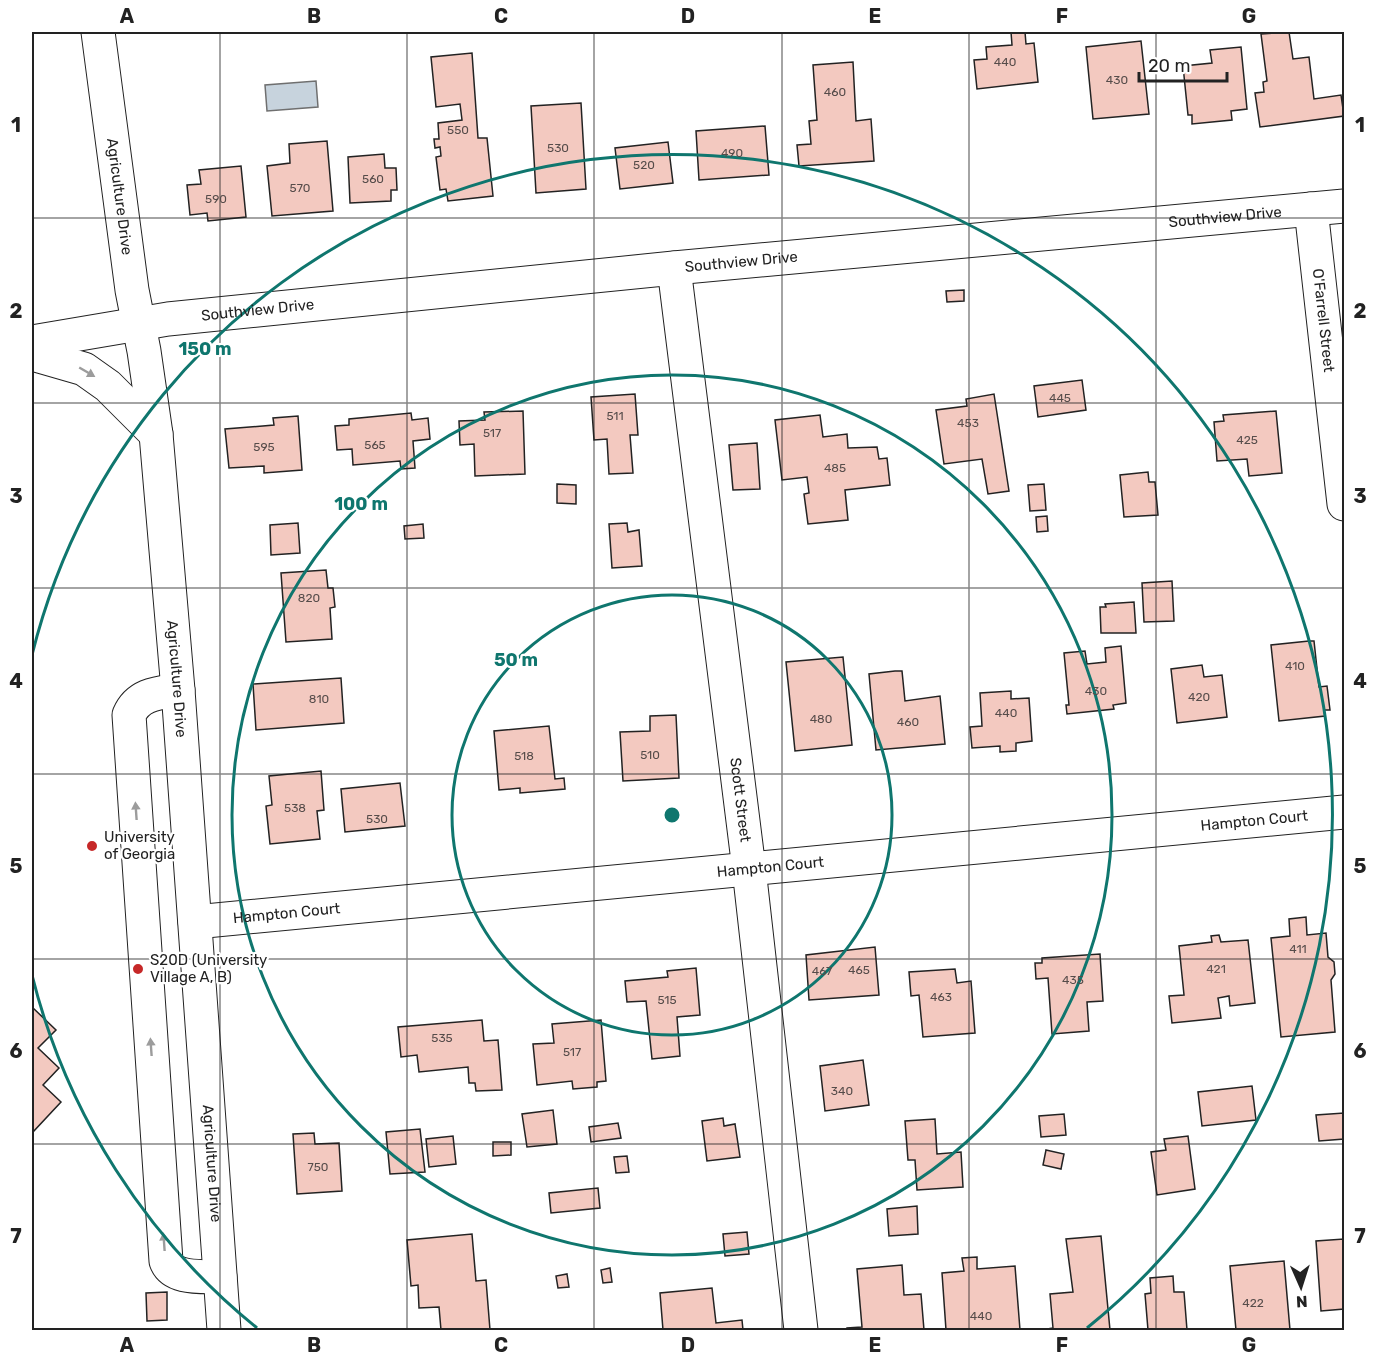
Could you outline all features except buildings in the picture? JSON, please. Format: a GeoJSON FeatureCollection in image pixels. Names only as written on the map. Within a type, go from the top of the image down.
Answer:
{"type":"FeatureCollection","features":[{"type":"Feature","properties":{"kind":"street","name":"Agriculture Drive"},"geometry":{"type":"LineString","coordinates":[[98,32],[138,323],[156,434],[178,690],[224,1330]]}},
{"type":"Feature","properties":{"kind":"street","name":"Southview Drive"},"geometry":{"type":"LineString","coordinates":[[32,342],[138,323],[674,268],[1344,206]]}},
{"type":"Feature","properties":{"kind":"street","name":"O'Farrell Street"},"geometry":{"type":"LineString","coordinates":[[1311,209],[1344,504]]}},
{"type":"Feature","properties":{"kind":"street","name":"Scott Street"},"geometry":{"type":"LineString","coordinates":[[674,268],[749,869],[801,1330]]}},
{"type":"Feature","properties":{"kind":"street"},"geometry":{"type":"LineString","coordinates":[[32,354],[84,369],[108,386],[156,434]]}},
{"type":"Feature","properties":{"kind":"street"},"geometry":{"type":"LineString","coordinates":[[178,690],[143,698],[135,704],[129,716],[166,1261],[171,1269],[183,1274],[220,1277]]}},
{"type":"Feature","properties":{"kind":"street","name":"Hampton Court"},"geometry":{"type":"LineString","coordinates":[[195,921],[1344,812]]}},
{"type":"Feature","properties":{"kind":"street"},"geometry":{"type":"LineString","coordinates":[[148,987],[199,982]]}},
{"type":"Feature","properties":{"kind":"shaded area"},"geometry":{"type":"Polygon","coordinates":[[[316,81],[318,107],[267,111],[265,85],[316,81]]]}},
{"type":"Feature","properties":{"kind":"place","name":"University of Georgia"},"geometry":{"type":"Point","coordinates":[92,846]}},
{"type":"Feature","properties":{"kind":"place","name":"S20D (University Village A, B)"},"geometry":{"type":"Point","coordinates":[138,969]}}]}
